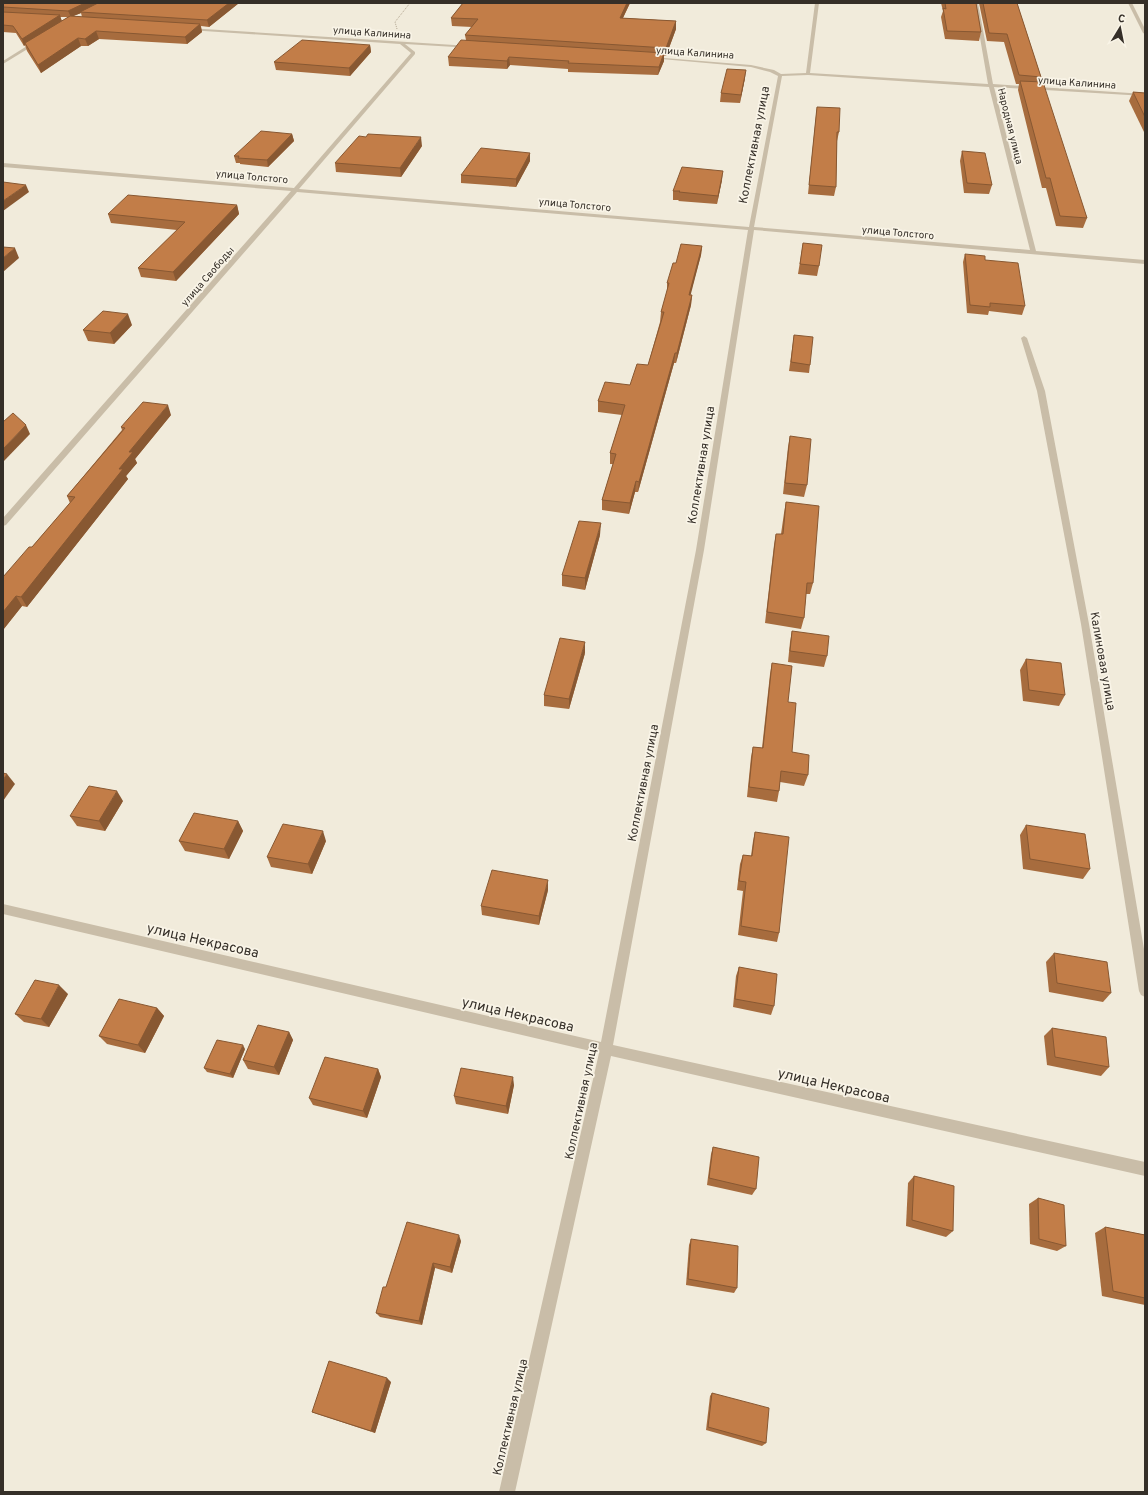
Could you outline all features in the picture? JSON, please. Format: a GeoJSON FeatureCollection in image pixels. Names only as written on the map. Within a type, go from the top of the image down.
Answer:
{"type":"FeatureCollection","features":[{"type":"Feature","properties":{"kind":"street"},"geometry":{"type":"LineString","coordinates":[[808,74],[817,3]]}},
{"type":"Feature","properties":{"kind":"street","name":"Народная улица"},"geometry":{"type":"LineString","coordinates":[[976,3],[991,85],[1034,253]]}},
{"type":"Feature","properties":{"kind":"street"},"geometry":{"type":"LineString","coordinates":[[1130,3],[1145,33]]}},
{"type":"Feature","properties":{"kind":"street","name":"улица Калинина"},"geometry":{"type":"LineString","coordinates":[[180,28],[480,47]]}},
{"type":"Feature","properties":{"kind":"street"},"geometry":{"type":"LineString","coordinates":[[3,63],[43,38]]}},
{"type":"Feature","properties":{"kind":"street","name":"улица Свободы"},"geometry":{"type":"LineString","coordinates":[[3,523],[296,189],[413,53],[400,42]]}},
{"type":"Feature","properties":{"kind":"street","name":"улица Калинина"},"geometry":{"type":"LineString","coordinates":[[646,58],[751,66],[772,71],[780,75],[808,74],[1145,95]]}},
{"type":"Feature","properties":{"kind":"street","name":"Коллективная улица"},"geometry":{"type":"LineString","coordinates":[[507,1492],[606,1049],[700,550],[751,229],[780,75]]}},
{"type":"Feature","properties":{"kind":"street","name":"улица Толстого"},"geometry":{"type":"LineString","coordinates":[[3,164],[1145,262]]}},
{"type":"Feature","properties":{"kind":"street","name":"Калиновая улица"},"geometry":{"type":"LineString","coordinates":[[1024,338],[1041,391],[1085,624],[1145,991]]}},
{"type":"Feature","properties":{"kind":"street","name":"улица Некрасова"},"geometry":{"type":"LineString","coordinates":[[3,909],[606,1049],[1145,1169]]}},
{"type":"Feature","properties":{"kind":"path"},"geometry":{"type":"LineString","coordinates":[[400,42],[395,22],[410,3]]}},
{"type":"Feature","properties":{"kind":"building"},"geometry":{"type":"Polygon","coordinates":[[[3,3],[85,3],[68,11],[3,7],[3,3]]]}},
{"type":"Feature","properties":{"kind":"building"},"geometry":{"type":"Polygon","coordinates":[[[98,3],[229,3],[207,20],[80,12],[98,3]]]}},
{"type":"Feature","properties":{"kind":"building"},"geometry":{"type":"Polygon","coordinates":[[[463,3],[627,3],[620,18],[676,21],[666,48],[465,35],[478,19],[451,18],[463,3]]]}},
{"type":"Feature","properties":{"kind":"building"},"geometry":{"type":"Polygon","coordinates":[[[945,3],[976,3],[981,32],[947,31],[943,8],[946,9],[945,3]]]}},
{"type":"Feature","properties":{"kind":"building"},"geometry":{"type":"Polygon","coordinates":[[[983,3],[1017,3],[1041,77],[1019,75],[1007,34],[989,33],[983,3]]]}},
{"type":"Feature","properties":{"kind":"building"},"geometry":{"type":"Polygon","coordinates":[[[3,12],[60,15],[22,39],[13,26],[3,25],[3,12]]]}},
{"type":"Feature","properties":{"kind":"building"},"geometry":{"type":"Polygon","coordinates":[[[70,16],[200,24],[185,37],[96,31],[85,39],[78,38],[38,65],[25,43],[70,16]]]}},
{"type":"Feature","properties":{"kind":"building"},"geometry":{"type":"Polygon","coordinates":[[[302,40],[370,45],[349,68],[274,62],[302,40]]]}},
{"type":"Feature","properties":{"kind":"building"},"geometry":{"type":"Polygon","coordinates":[[[461,40],[664,53],[659,67],[568,63],[569,61],[509,57],[507,61],[448,57],[461,40]]]}},
{"type":"Feature","properties":{"kind":"building"},"geometry":{"type":"Polygon","coordinates":[[[727,69],[746,70],[741,95],[721,93],[727,69]]]}},
{"type":"Feature","properties":{"kind":"building"},"geometry":{"type":"Polygon","coordinates":[[[1020,81],[1043,82],[1087,218],[1060,216],[1050,178],[1046,178],[1020,81]]]}},
{"type":"Feature","properties":{"kind":"building"},"geometry":{"type":"Polygon","coordinates":[[[1133,92],[1145,93],[1145,117],[1133,92]]]}},
{"type":"Feature","properties":{"kind":"building"},"geometry":{"type":"Polygon","coordinates":[[[817,107],[840,108],[839,132],[837,132],[836,187],[809,185],[817,107]]]}},
{"type":"Feature","properties":{"kind":"building"},"geometry":{"type":"Polygon","coordinates":[[[261,131],[292,134],[267,160],[238,158],[239,156],[234,156],[261,131]]]}},
{"type":"Feature","properties":{"kind":"building"},"geometry":{"type":"Polygon","coordinates":[[[368,134],[421,137],[400,168],[335,163],[359,136],[366,137],[368,134]]]}},
{"type":"Feature","properties":{"kind":"building"},"geometry":{"type":"Polygon","coordinates":[[[481,148],[530,153],[516,179],[461,175],[481,148]]]}},
{"type":"Feature","properties":{"kind":"building"},"geometry":{"type":"Polygon","coordinates":[[[962,151],[985,153],[992,185],[967,183],[962,151]]]}},
{"type":"Feature","properties":{"kind":"building"},"geometry":{"type":"Polygon","coordinates":[[[682,167],[723,171],[718,196],[673,191],[682,167]]]}},
{"type":"Feature","properties":{"kind":"building"},"geometry":{"type":"Polygon","coordinates":[[[3,182],[26,185],[3,201],[3,182]]]}},
{"type":"Feature","properties":{"kind":"building"},"geometry":{"type":"Polygon","coordinates":[[[128,195],[237,205],[173,272],[138,268],[185,222],[108,214],[128,195]]]}},
{"type":"Feature","properties":{"kind":"building"},"geometry":{"type":"Polygon","coordinates":[[[803,243],[822,245],[819,266],[800,264],[803,243]]]}},
{"type":"Feature","properties":{"kind":"building"},"geometry":{"type":"Polygon","coordinates":[[[681,244],[702,246],[689,295],[692,295],[677,353],[675,353],[639,482],[636,481],[630,503],[602,500],[616,454],[610,453],[625,405],[598,401],[605,382],[630,385],[637,364],[648,365],[664,312],[661,312],[669,283],[667,283],[673,263],[676,263],[681,244]]]}},
{"type":"Feature","properties":{"kind":"building"},"geometry":{"type":"Polygon","coordinates":[[[3,247],[15,248],[3,258],[3,247]]]}},
{"type":"Feature","properties":{"kind":"building"},"geometry":{"type":"Polygon","coordinates":[[[965,254],[985,256],[985,260],[1018,263],[1025,306],[990,303],[990,307],[970,305],[965,254]]]}},
{"type":"Feature","properties":{"kind":"building"},"geometry":{"type":"Polygon","coordinates":[[[103,311],[128,314],[110,333],[83,330],[103,311]]]}},
{"type":"Feature","properties":{"kind":"building"},"geometry":{"type":"Polygon","coordinates":[[[794,335],[813,337],[810,365],[791,362],[794,335]]]}},
{"type":"Feature","properties":{"kind":"building"},"geometry":{"type":"Polygon","coordinates":[[[143,402],[168,405],[129,452],[133,452],[119,469],[123,469],[21,597],[16,596],[3,612],[3,577],[29,547],[32,547],[75,497],[67,496],[125,428],[121,427],[143,402]]]}},
{"type":"Feature","properties":{"kind":"building"},"geometry":{"type":"Polygon","coordinates":[[[13,413],[26,425],[3,449],[3,422],[13,413]]]}},
{"type":"Feature","properties":{"kind":"building"},"geometry":{"type":"Polygon","coordinates":[[[790,436],[811,439],[807,485],[785,483],[790,436]]]}},
{"type":"Feature","properties":{"kind":"building"},"geometry":{"type":"Polygon","coordinates":[[[786,502],[819,506],[813,583],[807,583],[804,618],[767,612],[776,534],[783,534],[786,502]]]}},
{"type":"Feature","properties":{"kind":"building"},"geometry":{"type":"Polygon","coordinates":[[[579,521],[601,523],[585,578],[562,575],[579,521]]]}},
{"type":"Feature","properties":{"kind":"building"},"geometry":{"type":"Polygon","coordinates":[[[792,631],[829,636],[827,656],[790,651],[792,631]]]}},
{"type":"Feature","properties":{"kind":"building"},"geometry":{"type":"Polygon","coordinates":[[[560,638],[585,642],[569,699],[544,695],[560,638]]]}},
{"type":"Feature","properties":{"kind":"building"},"geometry":{"type":"Polygon","coordinates":[[[1026,659],[1061,663],[1065,695],[1029,690],[1026,659]]]}},
{"type":"Feature","properties":{"kind":"building"},"geometry":{"type":"Polygon","coordinates":[[[772,663],[792,666],[788,702],[796,703],[792,752],[809,755],[808,775],[781,771],[779,791],[749,787],[753,747],[763,748],[772,663]]]}},
{"type":"Feature","properties":{"kind":"building"},"geometry":{"type":"Polygon","coordinates":[[[3,773],[7,774],[3,780],[3,773]]]}},
{"type":"Feature","properties":{"kind":"building"},"geometry":{"type":"Polygon","coordinates":[[[89,786],[117,791],[99,821],[70,816],[89,786]]]}},
{"type":"Feature","properties":{"kind":"building"},"geometry":{"type":"Polygon","coordinates":[[[194,813],[238,821],[224,849],[179,841],[194,813]]]}},
{"type":"Feature","properties":{"kind":"building"},"geometry":{"type":"Polygon","coordinates":[[[283,824],[323,831],[308,864],[267,857],[283,824]]]}},
{"type":"Feature","properties":{"kind":"building"},"geometry":{"type":"Polygon","coordinates":[[[1026,825],[1085,834],[1090,869],[1030,859],[1026,825]]]}},
{"type":"Feature","properties":{"kind":"building"},"geometry":{"type":"Polygon","coordinates":[[[755,832],[789,837],[779,933],[741,926],[746,882],[739,881],[743,855],[752,856],[755,832]]]}},
{"type":"Feature","properties":{"kind":"building"},"geometry":{"type":"Polygon","coordinates":[[[492,870],[548,880],[539,916],[481,906],[492,870]]]}},
{"type":"Feature","properties":{"kind":"building"},"geometry":{"type":"Polygon","coordinates":[[[1054,953],[1107,962],[1111,993],[1057,983],[1054,953]]]}},
{"type":"Feature","properties":{"kind":"building"},"geometry":{"type":"Polygon","coordinates":[[[739,967],[777,974],[774,1006],[735,999],[739,967]]]}},
{"type":"Feature","properties":{"kind":"building"},"geometry":{"type":"Polygon","coordinates":[[[35,980],[59,985],[41,1019],[15,1014],[35,980]]]}},
{"type":"Feature","properties":{"kind":"building"},"geometry":{"type":"Polygon","coordinates":[[[119,999],[157,1008],[138,1045],[99,1036],[119,999]]]}},
{"type":"Feature","properties":{"kind":"building"},"geometry":{"type":"Polygon","coordinates":[[[258,1025],[289,1032],[274,1067],[243,1060],[258,1025]]]}},
{"type":"Feature","properties":{"kind":"building"},"geometry":{"type":"Polygon","coordinates":[[[1052,1028],[1106,1037],[1109,1067],[1055,1057],[1052,1028]]]}},
{"type":"Feature","properties":{"kind":"building"},"geometry":{"type":"Polygon","coordinates":[[[217,1040],[243,1045],[230,1074],[204,1068],[217,1040]]]}},
{"type":"Feature","properties":{"kind":"building"},"geometry":{"type":"Polygon","coordinates":[[[325,1057],[378,1069],[363,1111],[309,1098],[325,1057]]]}},
{"type":"Feature","properties":{"kind":"building"},"geometry":{"type":"Polygon","coordinates":[[[461,1068],[513,1077],[506,1106],[454,1096],[461,1068]]]}},
{"type":"Feature","properties":{"kind":"building"},"geometry":{"type":"Polygon","coordinates":[[[713,1147],[759,1157],[756,1189],[709,1178],[713,1147]]]}},
{"type":"Feature","properties":{"kind":"building"},"geometry":{"type":"Polygon","coordinates":[[[914,1176],[954,1186],[953,1231],[912,1220],[914,1176]]]}},
{"type":"Feature","properties":{"kind":"building"},"geometry":{"type":"Polygon","coordinates":[[[1038,1198],[1064,1205],[1066,1246],[1039,1239],[1038,1198]]]}},
{"type":"Feature","properties":{"kind":"building"},"geometry":{"type":"Polygon","coordinates":[[[407,1222],[459,1235],[450,1267],[433,1263],[419,1321],[376,1313],[383,1287],[386,1287],[407,1222]]]}},
{"type":"Feature","properties":{"kind":"building"},"geometry":{"type":"Polygon","coordinates":[[[1105,1227],[1145,1235],[1145,1298],[1113,1291],[1105,1227]]]}},
{"type":"Feature","properties":{"kind":"building"},"geometry":{"type":"Polygon","coordinates":[[[691,1239],[738,1246],[737,1288],[688,1279],[691,1239]]]}},
{"type":"Feature","properties":{"kind":"building"},"geometry":{"type":"Polygon","coordinates":[[[329,1361],[387,1378],[371,1431],[312,1412],[329,1361]]]}},
{"type":"Feature","properties":{"kind":"building"},"geometry":{"type":"Polygon","coordinates":[[[712,1393],[769,1408],[766,1443],[708,1427],[712,1393]]]}}]}
